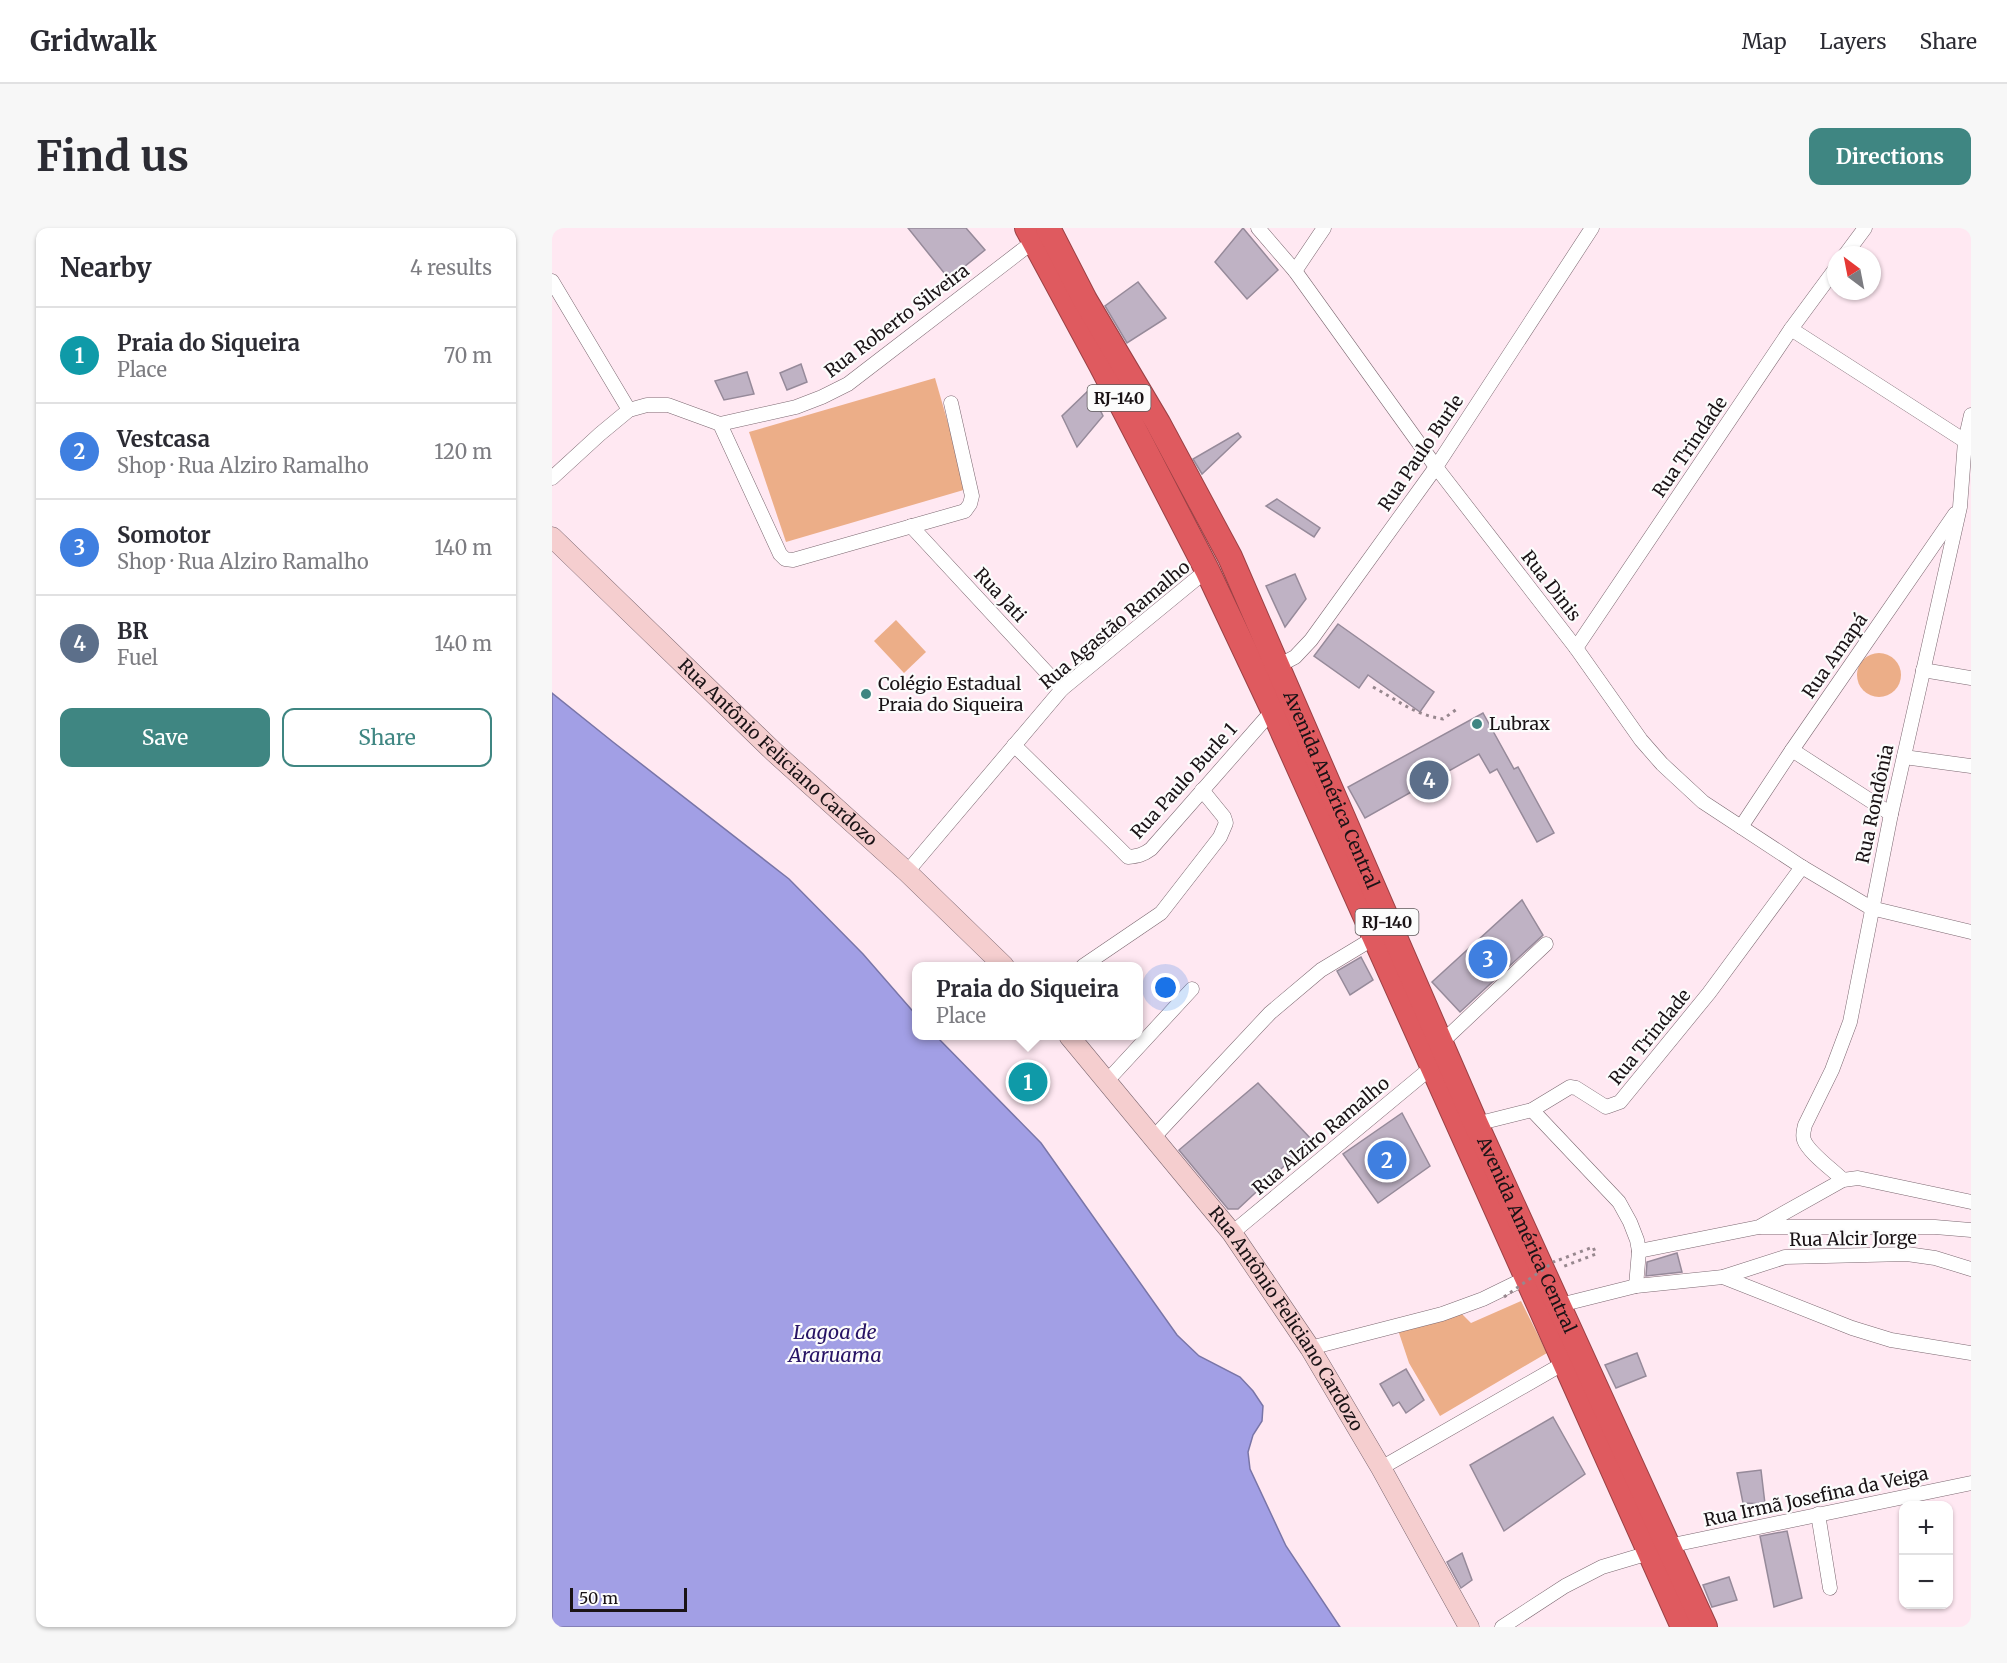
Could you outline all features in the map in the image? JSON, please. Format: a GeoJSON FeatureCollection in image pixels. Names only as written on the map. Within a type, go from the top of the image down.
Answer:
{"type":"FeatureCollection","features":[{"type":"Feature","properties":{"kind":"highway","name":"Avenida América Central"},"geometry":{"type":"LineString","coordinates":[[1036,232],[1101,365],[1207,570],[1267,671],[1441,1043],[1542,1271],[1566,1362],[1658,1550],[1705,1627]]}},
{"type":"Feature","properties":{"kind":"highway","name":"Avenida América Central"},"geometry":{"type":"LineString","coordinates":[[1036,232],[1085,300],[1158,423],[1224,546],[1267,671],[1273,710],[1432,1066],[1560,1305],[1658,1550],[1683,1627]]}},
{"type":"Feature","properties":{"kind":"street","name":"Rua Dinis"},"geometry":{"type":"LineString","coordinates":[[1258,228],[1295,271],[1436,467],[1576,648],[1641,740],[1662,764],[1703,802],[1802,867],[1871,908],[1971,932]]}},
{"type":"Feature","properties":{"kind":"street"},"geometry":{"type":"LineString","coordinates":[[1295,271],[1323,228]]}},
{"type":"Feature","properties":{"kind":"street","name":"Rua Paulo Burle"},"geometry":{"type":"LineString","coordinates":[[1267,671],[1303,650],[1436,467],[1592,228]]}},
{"type":"Feature","properties":{"kind":"street"},"geometry":{"type":"LineString","coordinates":[[1852,246],[1865,228]]}},
{"type":"Feature","properties":{"kind":"street","name":"Rua Roberto Silveira"},"geometry":{"type":"LineString","coordinates":[[720,424],[796,407],[822,398],[848,384],[1036,232]]}},
{"type":"Feature","properties":{"kind":"street","name":"Rua Trindade"},"geometry":{"type":"LineString","coordinates":[[1576,648],[1791,329],[1827,280]]}},
{"type":"Feature","properties":{"kind":"street"},"geometry":{"type":"LineString","coordinates":[[552,281],[629,410]]}},
{"type":"Feature","properties":{"kind":"street"},"geometry":{"type":"LineString","coordinates":[[1791,329],[1965,441]]}},
{"type":"Feature","properties":{"kind":"street"},"geometry":{"type":"LineString","coordinates":[[552,478],[629,410],[647,405],[668,405],[720,424],[780,554],[785,559],[793,560],[965,511],[972,496],[951,403]]}},
{"type":"Feature","properties":{"kind":"street","name":"Rua Rondônia"},"geometry":{"type":"LineString","coordinates":[[1843,1180],[1809,1148],[1803,1134],[1805,1125],[1839,1053],[1850,1022],[1871,908],[1959,507],[1965,441],[1971,415]]}},
{"type":"Feature","properties":{"kind":"street","name":"Rua Amapá"},"geometry":{"type":"LineString","coordinates":[[1741,827],[1791,750],[1959,507]]}},
{"type":"Feature","properties":{"kind":"street","name":"Rua Jati"},"geometry":{"type":"LineString","coordinates":[[911,526],[1062,689]]}},
{"type":"Feature","properties":{"kind":"street","name":"Rua Antônio Feliciano Cardozo"},"geometry":{"type":"LineString","coordinates":[[552,537],[774,752],[907,872],[1000,962]]}},
{"type":"Feature","properties":{"kind":"street","name":"Rua Agastão Ramalho"},"geometry":{"type":"LineString","coordinates":[[907,872],[1062,689],[1207,570]]}},
{"type":"Feature","properties":{"kind":"street"},"geometry":{"type":"LineString","coordinates":[[1923,670],[1971,678]]}},
{"type":"Feature","properties":{"kind":"street","name":"Rua Paulo Burle 1"},"geometry":{"type":"LineString","coordinates":[[1014,745],[1128,857],[1143,855],[1151,849],[1273,710]]}},
{"type":"Feature","properties":{"kind":"street"},"geometry":{"type":"LineString","coordinates":[[1791,750],[1891,814]]}},
{"type":"Feature","properties":{"kind":"street"},"geometry":{"type":"LineString","coordinates":[[1904,757],[1971,766]]}},
{"type":"Feature","properties":{"kind":"street"},"geometry":{"type":"LineString","coordinates":[[1089,962],[1161,913],[1220,837],[1226,822],[1202,790]]}},
{"type":"Feature","properties":{"kind":"street","name":"Rua Trindade"},"geometry":{"type":"LineString","coordinates":[[1476,1124],[1532,1110],[1570,1087],[1576,1088],[1606,1107],[1620,1102],[1709,993],[1802,867]]}},
{"type":"Feature","properties":{"kind":"street"},"geometry":{"type":"LineString","coordinates":[[1153,1138],[1240,1043],[1286,998],[1321,970],[1374,938]]}},
{"type":"Feature","properties":{"kind":"street"},"geometry":{"type":"LineString","coordinates":[[1441,1043],[1546,944]]}},
{"type":"Feature","properties":{"kind":"street"},"geometry":{"type":"LineString","coordinates":[[1107,1081],[1192,989]]}},
{"type":"Feature","properties":{"kind":"street","name":"Rua Antônio Feliciano Cardozo"},"geometry":{"type":"LineString","coordinates":[[1073,1040],[1232,1233],[1310,1348],[1381,1468],[1469,1627]]}},
{"type":"Feature","properties":{"kind":"street","name":"Rua Alziro Ramalho"},"geometry":{"type":"LineString","coordinates":[[1232,1233],[1432,1066]]}},
{"type":"Feature","properties":{"kind":"street"},"geometry":{"type":"LineString","coordinates":[[1532,1110],[1619,1202],[1630,1222],[1639,1251],[1636,1286]]}},
{"type":"Feature","properties":{"kind":"street"},"geometry":{"type":"LineString","coordinates":[[1759,1227],[1843,1180],[1858,1178],[1971,1203]]}},
{"type":"Feature","properties":{"kind":"street"},"geometry":{"type":"LineString","coordinates":[[1639,1251],[1759,1227],[1935,1227],[1971,1230]]}},
{"type":"Feature","properties":{"kind":"street","name":"Rua Alcir Jorge"},"geometry":{"type":"LineString","coordinates":[[1560,1305],[1636,1286],[1722,1277],[1785,1257],[1907,1254],[1935,1258],[1971,1269]]}},
{"type":"Feature","properties":{"kind":"street"},"geometry":{"type":"LineString","coordinates":[[1310,1348],[1432,1317],[1483,1299],[1542,1271]]}},
{"type":"Feature","properties":{"kind":"street"},"geometry":{"type":"LineString","coordinates":[[1722,1277],[1852,1328],[1891,1340],[1971,1353]]}},
{"type":"Feature","properties":{"kind":"street"},"geometry":{"type":"LineString","coordinates":[[1381,1468],[1566,1362]]}},
{"type":"Feature","properties":{"kind":"street","name":"Rua Irmã Josefina da Veiga"},"geometry":{"type":"LineString","coordinates":[[1502,1627],[1565,1586],[1602,1567],[1658,1550],[1971,1483]]}},
{"type":"Feature","properties":{"kind":"street"},"geometry":{"type":"LineString","coordinates":[[1818,1514],[1830,1588]]}},
{"type":"Feature","properties":{"kind":"path"},"geometry":{"type":"LineString","coordinates":[[1373,687],[1413,711],[1430,717],[1443,719],[1457,709]]}},
{"type":"Feature","properties":{"kind":"path"},"geometry":{"type":"LineString","coordinates":[[1504,1297],[1542,1271],[1593,1247],[1596,1254],[1542,1271]]}},
{"type":"Feature","properties":{"kind":"shaded area"},"geometry":{"type":"Polygon","coordinates":[[[935,378],[967,489],[786,542],[749,432],[935,378]]]}},
{"type":"Feature","properties":{"kind":"shaded area"},"geometry":{"type":"Polygon","coordinates":[[[896,620],[926,652],[904,673],[874,641],[896,620]]]}},
{"type":"Feature","properties":{"kind":"shaded area"},"geometry":{"type":"Polygon","coordinates":[[[1879,653],[1888,654],[1895,659],[1900,666],[1900,684],[1895,691],[1888,696],[1879,697],[1870,696],[1863,691],[1858,684],[1857,675],[1858,666],[1863,659],[1870,654],[1879,653]]]}},
{"type":"Feature","properties":{"kind":"shaded area"},"geometry":{"type":"Polygon","coordinates":[[[1521,1301],[1547,1353],[1440,1416],[1409,1363],[1398,1330],[1459,1311],[1471,1323],[1521,1301]]]}},
{"type":"Feature","properties":{"kind":"water","name":"Lagoa de Araruama"},"geometry":{"type":"Polygon","coordinates":[[[552,693],[789,879],[863,954],[912,1010],[912,1040],[940,1040],[1041,1143],[1177,1335],[1199,1356],[1240,1377],[1253,1391],[1263,1406],[1262,1421],[1253,1435],[1248,1452],[1250,1469],[1286,1546],[1340,1627],[552,1627],[552,693]]]}},
{"type":"Feature","properties":{"kind":"building"},"geometry":{"type":"Polygon","coordinates":[[[908,228],[966,228],[985,250],[949,279],[908,228]]]}},
{"type":"Feature","properties":{"kind":"building"},"geometry":{"type":"Polygon","coordinates":[[[1243,228],[1278,270],[1247,299],[1215,262],[1243,228]]]}},
{"type":"Feature","properties":{"kind":"building"},"geometry":{"type":"Polygon","coordinates":[[[1138,282],[1166,318],[1127,343],[1105,306],[1138,282]]]}},
{"type":"Feature","properties":{"kind":"building"},"geometry":{"type":"Polygon","coordinates":[[[801,364],[807,382],[787,390],[780,373],[801,364]]]}},
{"type":"Feature","properties":{"kind":"building"},"geometry":{"type":"Polygon","coordinates":[[[747,372],[754,394],[724,400],[715,381],[747,372]]]}},
{"type":"Feature","properties":{"kind":"building"},"geometry":{"type":"Polygon","coordinates":[[[1090,389],[1103,416],[1077,447],[1062,416],[1090,389]]]}},
{"type":"Feature","properties":{"kind":"building"},"geometry":{"type":"Polygon","coordinates":[[[1238,433],[1241,437],[1202,474],[1193,459],[1238,433]]]}},
{"type":"Feature","properties":{"kind":"building"},"geometry":{"type":"Polygon","coordinates":[[[1277,499],[1320,528],[1314,537],[1266,506],[1277,499]]]}},
{"type":"Feature","properties":{"kind":"building"},"geometry":{"type":"Polygon","coordinates":[[[1295,574],[1306,599],[1285,627],[1266,586],[1295,574]]]}},
{"type":"Feature","properties":{"kind":"building"},"geometry":{"type":"Polygon","coordinates":[[[1338,624],[1434,692],[1420,712],[1368,675],[1359,688],[1314,656],[1338,624]]]}},
{"type":"Feature","properties":{"kind":"building"},"geometry":{"type":"Polygon","coordinates":[[[1483,713],[1514,769],[1518,767],[1554,833],[1537,842],[1497,769],[1490,773],[1479,754],[1365,818],[1348,787],[1483,713]]]}},
{"type":"Feature","properties":{"kind":"building"},"geometry":{"type":"Polygon","coordinates":[[[1522,900],[1543,935],[1460,1012],[1432,982],[1522,900]]]}},
{"type":"Feature","properties":{"kind":"building"},"geometry":{"type":"Polygon","coordinates":[[[1361,957],[1373,980],[1350,995],[1337,971],[1361,957]]]}},
{"type":"Feature","properties":{"kind":"building"},"geometry":{"type":"Polygon","coordinates":[[[1258,1083],[1312,1140],[1238,1209],[1228,1209],[1179,1150],[1258,1083]]]}},
{"type":"Feature","properties":{"kind":"building"},"geometry":{"type":"Polygon","coordinates":[[[1402,1113],[1430,1166],[1378,1203],[1343,1154],[1402,1113]]]}},
{"type":"Feature","properties":{"kind":"building"},"geometry":{"type":"Polygon","coordinates":[[[1677,1253],[1682,1272],[1646,1276],[1647,1262],[1677,1253]]]}},
{"type":"Feature","properties":{"kind":"building"},"geometry":{"type":"Polygon","coordinates":[[[1637,1353],[1646,1376],[1616,1388],[1605,1365],[1637,1353]]]}},
{"type":"Feature","properties":{"kind":"building"},"geometry":{"type":"Polygon","coordinates":[[[1406,1369],[1424,1400],[1406,1413],[1399,1402],[1393,1406],[1380,1384],[1406,1369]]]}},
{"type":"Feature","properties":{"kind":"building"},"geometry":{"type":"Polygon","coordinates":[[[1553,1417],[1585,1474],[1504,1531],[1470,1465],[1553,1417]]]}},
{"type":"Feature","properties":{"kind":"building"},"geometry":{"type":"Polygon","coordinates":[[[1761,1470],[1765,1504],[1743,1503],[1737,1473],[1761,1470]]]}},
{"type":"Feature","properties":{"kind":"building"},"geometry":{"type":"Polygon","coordinates":[[[1787,1531],[1802,1598],[1774,1607],[1760,1536],[1787,1531]]]}},
{"type":"Feature","properties":{"kind":"building"},"geometry":{"type":"Polygon","coordinates":[[[1462,1553],[1472,1580],[1461,1588],[1447,1562],[1462,1553]]]}},
{"type":"Feature","properties":{"kind":"building"},"geometry":{"type":"Polygon","coordinates":[[[1729,1577],[1737,1600],[1712,1607],[1703,1585],[1729,1577]]]}},
{"type":"Feature","properties":{"kind":"place","name":"Colégio Estadual Praia do Siqueira"},"geometry":{"type":"Point","coordinates":[866,694]}},
{"type":"Feature","properties":{"kind":"place","name":"Lubrax"},"geometry":{"type":"Point","coordinates":[1477,724]}},
{"type":"Feature","properties":{"kind":"place","name":"BR"},"geometry":{"type":"Point","coordinates":[1429,780]}},
{"type":"Feature","properties":{"kind":"place","name":"Somotor"},"geometry":{"type":"Point","coordinates":[1488,959]}},
{"type":"Feature","properties":{"kind":"place","name":"Praia do Siqueira"},"geometry":{"type":"Point","coordinates":[1028,1082]}},
{"type":"Feature","properties":{"kind":"place","name":"Vestcasa"},"geometry":{"type":"Point","coordinates":[1387,1160]}}]}
